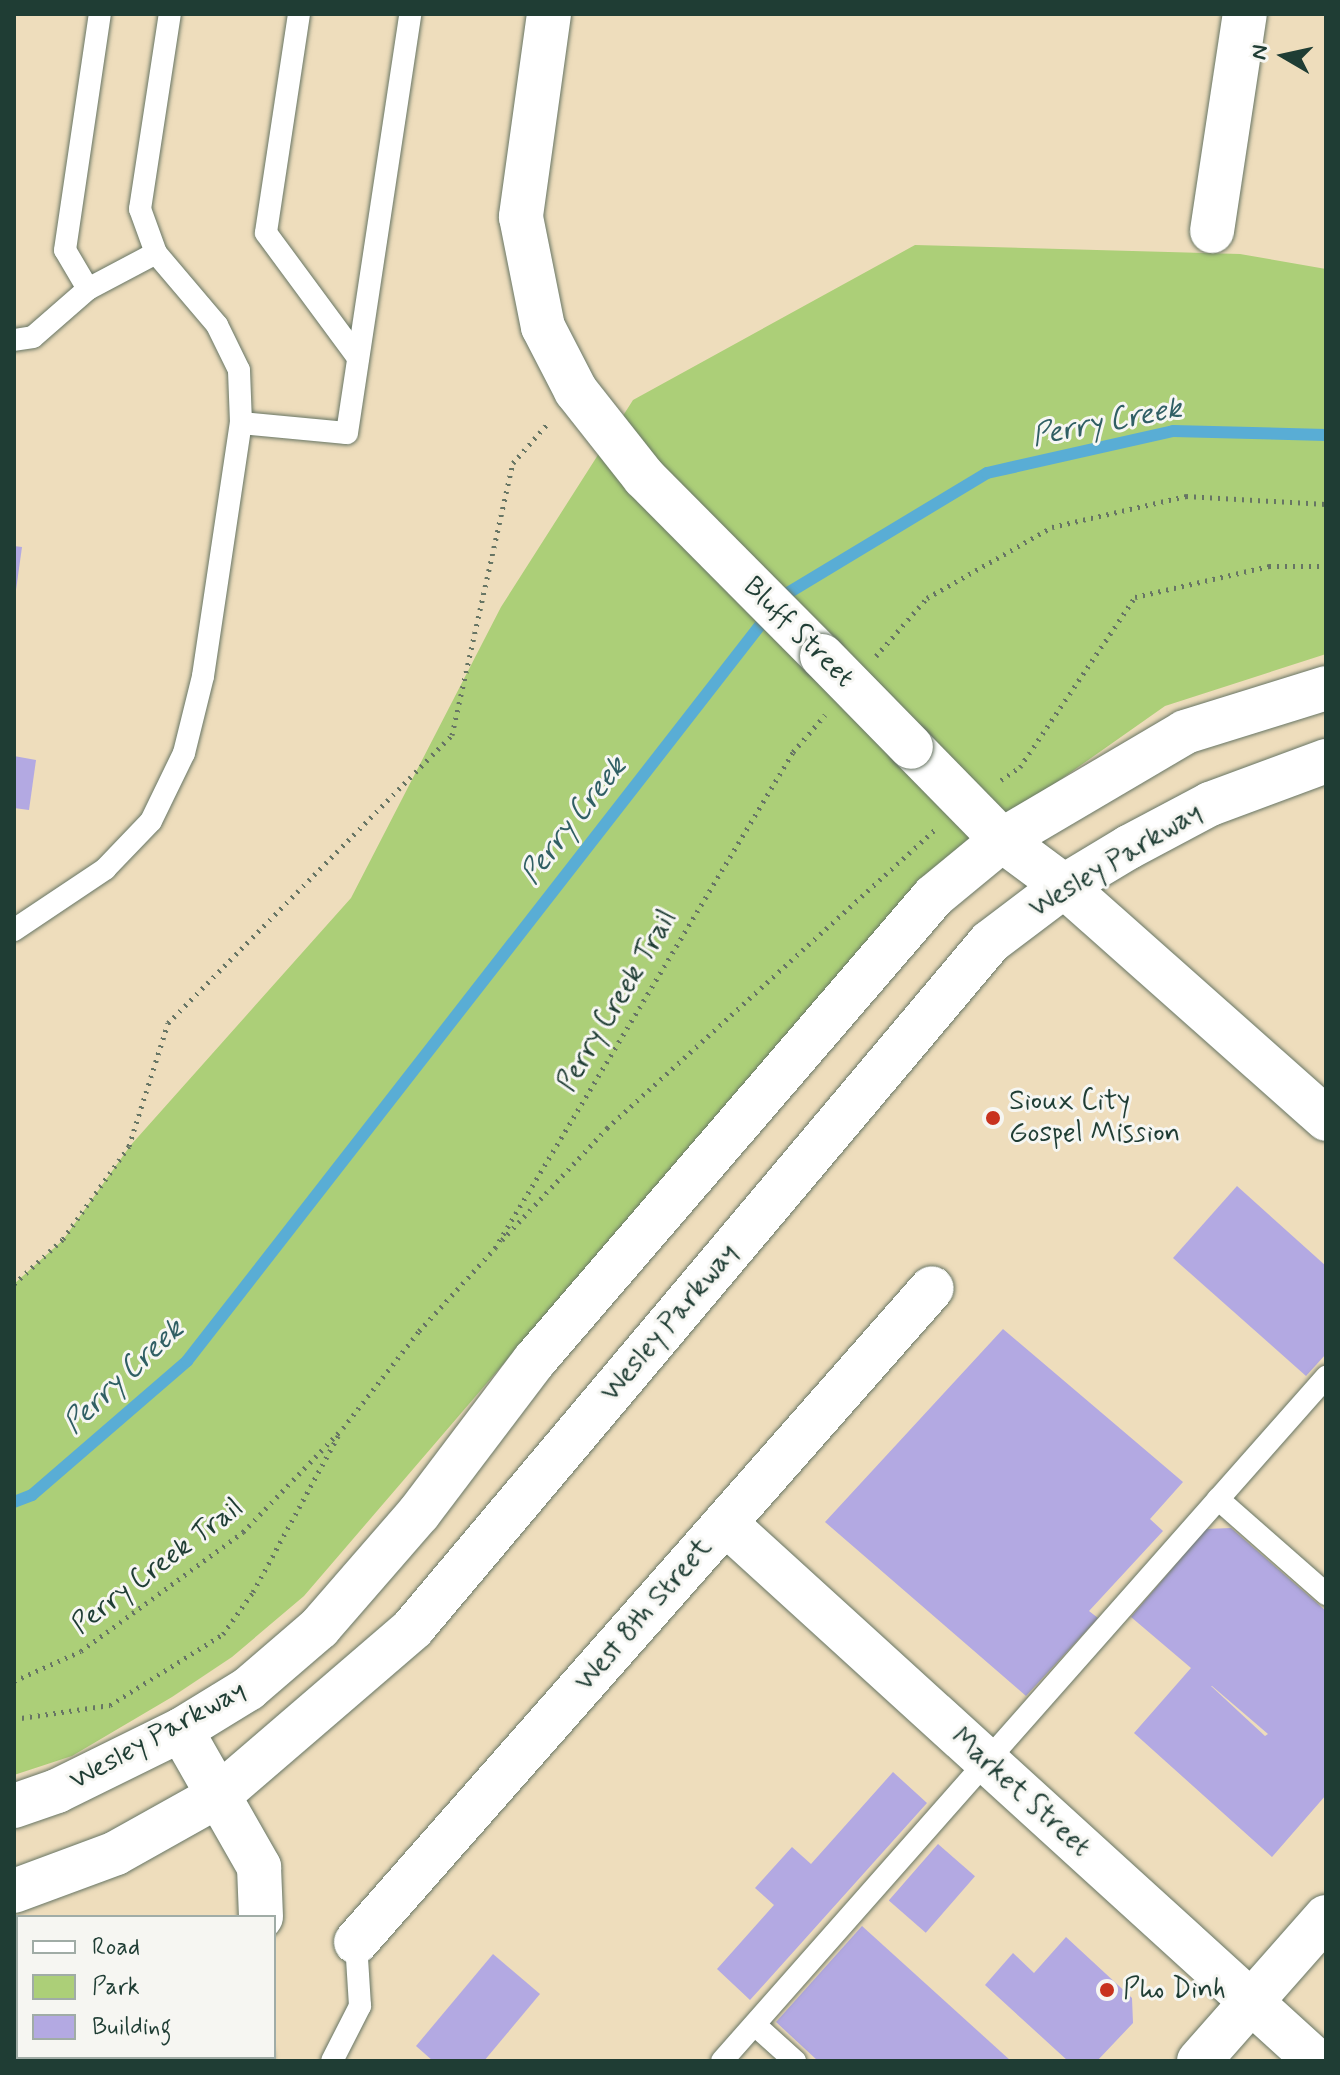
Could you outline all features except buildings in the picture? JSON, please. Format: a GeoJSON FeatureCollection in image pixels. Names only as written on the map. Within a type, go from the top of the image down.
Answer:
{"type":"FeatureCollection","features":[{"type":"Feature","properties":{"kind":"main road","name":"Bluff Street"},"geometry":{"type":"LineString","coordinates":[[549,14],[521,217],[543,327],[576,391],[644,477],[1002,840],[1064,886],[1326,1119]]}},
{"type":"Feature","properties":{"kind":"main road"},"geometry":{"type":"LineString","coordinates":[[1212,231],[1245,14]]}},
{"type":"Feature","properties":{"kind":"main road","name":"Wesley Parkway"},"geometry":{"type":"LineString","coordinates":[[14,1806],[57,1791],[181,1730],[248,1689],[319,1628],[419,1513],[534,1361],[934,896],[1002,840],[1185,732],[1326,688]]}},
{"type":"Feature","properties":{"kind":"main road","name":"Wesley Parkway"},"geometry":{"type":"LineString","coordinates":[[14,1891],[116,1853],[218,1796],[413,1628],[990,942],[1064,886],[1210,804],[1326,761]]}},
{"type":"Feature","properties":{"kind":"main road","name":"West 8th Street"},"geometry":{"type":"LineString","coordinates":[[356,1942],[932,1288]]}},
{"type":"Feature","properties":{"kind":"main road","name":"Market Street"},"geometry":{"type":"LineString","coordinates":[[725,1523],[1316,2061]]}},
{"type":"Feature","properties":{"kind":"main road"},"geometry":{"type":"LineString","coordinates":[[181,1730],[259,1867],[261,1915]]}},
{"type":"Feature","properties":{"kind":"main road"},"geometry":{"type":"LineString","coordinates":[[1199,2061],[1326,1917]]}},
{"type":"Feature","properties":{"kind":"lane"},"geometry":{"type":"LineString","coordinates":[[88,289],[65,250],[100,14]]}},
{"type":"Feature","properties":{"kind":"lane"},"geometry":{"type":"LineString","coordinates":[[14,930],[105,869],[151,821],[184,753],[203,676],[241,423],[239,370],[223,336],[156,253],[140,209],[170,14]]}},
{"type":"Feature","properties":{"kind":"lane"},"geometry":{"type":"LineString","coordinates":[[299,14],[266,233],[358,358]]}},
{"type":"Feature","properties":{"kind":"lane"},"geometry":{"type":"LineString","coordinates":[[241,423],[347,433],[410,14]]}},
{"type":"Feature","properties":{"kind":"lane"},"geometry":{"type":"LineString","coordinates":[[14,340],[33,337],[88,289],[156,253]]}},
{"type":"Feature","properties":{"kind":"lane"},"geometry":{"type":"LineString","coordinates":[[722,2061],[1326,1377]]}},
{"type":"Feature","properties":{"kind":"lane"},"geometry":{"type":"LineString","coordinates":[[1218,1499],[1326,1594]]}},
{"type":"Feature","properties":{"kind":"lane"},"geometry":{"type":"LineString","coordinates":[[332,2061],[360,2006],[356,1942]]}},
{"type":"Feature","properties":{"kind":"lane"},"geometry":{"type":"LineString","coordinates":[[755,2025],[795,2061]]}},
{"type":"Feature","properties":{"kind":"path"},"geometry":{"type":"LineString","coordinates":[[14,1284],[63,1239],[129,1146],[168,1023],[452,735],[513,463],[576,391]]}},
{"type":"Feature","properties":{"kind":"path"},"geometry":{"type":"LineString","coordinates":[[865,669],[927,598],[1052,527],[1186,496],[1326,504]]}},
{"type":"Feature","properties":{"kind":"path"},"geometry":{"type":"LineString","coordinates":[[495,1248],[607,1128],[965,803],[1020,767],[1135,597],[1269,566],[1326,566]]}},
{"type":"Feature","properties":{"kind":"path","name":"Perry Creek Trail"},"geometry":{"type":"LineString","coordinates":[[14,1681],[81,1651],[243,1532],[343,1428],[419,1331],[495,1248],[793,752],[834,704]]}},
{"type":"Feature","properties":{"kind":"path"},"geometry":{"type":"LineString","coordinates":[[14,1719],[110,1705],[223,1634],[253,1592],[343,1428]]}},
{"type":"Feature","properties":{"kind":"green space"},"geometry":{"type":"Polygon","coordinates":[[[915,245],[1240,254],[1326,269],[1326,654],[1165,706],[922,877],[304,1596],[232,1657],[172,1697],[72,1756],[14,1775],[14,1284],[63,1240],[130,1146],[351,898],[501,607],[633,400],[915,245]]]}},
{"type":"Feature","properties":{"kind":"waterway","name":"Perry Creek"},"geometry":{"type":"LineString","coordinates":[[14,1502],[32,1495],[187,1361],[783,596],[987,473],[1173,431],[1326,435]]}},
{"type":"Feature","properties":{"kind":"place","name":"Sioux City Gospel Mission"},"geometry":{"type":"Point","coordinates":[993,1118]}},
{"type":"Feature","properties":{"kind":"place","name":"Pho Dinh"},"geometry":{"type":"Point","coordinates":[1107,1990]}}]}
